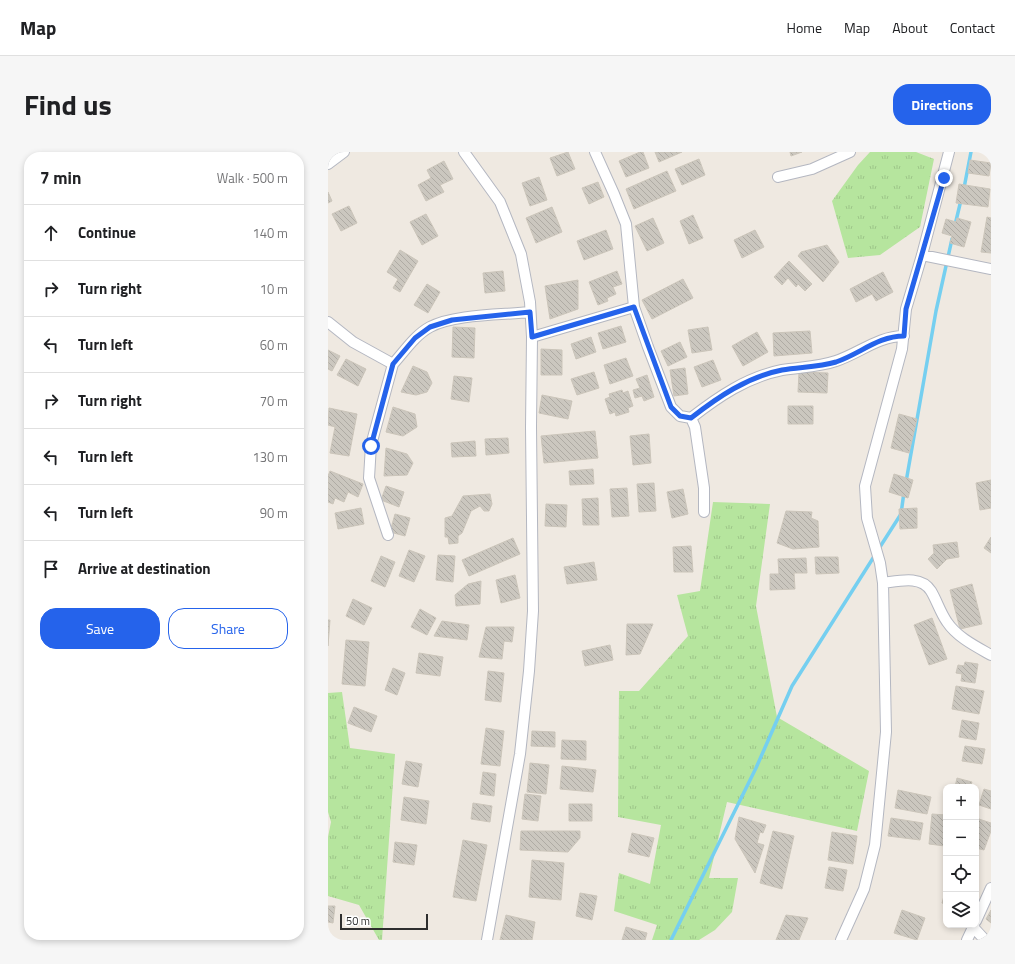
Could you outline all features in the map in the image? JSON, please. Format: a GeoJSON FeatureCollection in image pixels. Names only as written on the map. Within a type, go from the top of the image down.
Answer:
{"type":"FeatureCollection","features":[{"type":"Feature","properties":{"kind":"street"},"geometry":{"type":"LineString","coordinates":[[328,164],[344,152]]}},
{"type":"Feature","properties":{"kind":"street"},"geometry":{"type":"LineString","coordinates":[[464,152],[500,202],[521,254],[530,312],[532,337],[531,427],[533,611],[529,671],[520,754],[487,940]]}},
{"type":"Feature","properties":{"kind":"street"},"geometry":{"type":"LineString","coordinates":[[595,152],[626,224],[634,307],[671,407],[680,416],[691,418],[718,397],[768,374],[837,361],[883,339],[893,336],[904,336]]}},
{"type":"Feature","properties":{"kind":"street"},"geometry":{"type":"LineString","coordinates":[[778,177],[812,169],[850,152]]}},
{"type":"Feature","properties":{"kind":"street"},"geometry":{"type":"LineString","coordinates":[[841,940],[864,889],[875,845],[886,732],[883,583],[880,564],[867,518],[865,486],[904,336],[906,309],[949,152]]}},
{"type":"Feature","properties":{"kind":"street"},"geometry":{"type":"LineString","coordinates":[[922,255],[991,268]]}},
{"type":"Feature","properties":{"kind":"street"},"geometry":{"type":"LineString","coordinates":[[532,337],[634,307]]}},
{"type":"Feature","properties":{"kind":"street"},"geometry":{"type":"LineString","coordinates":[[388,536],[369,478],[371,446],[393,364],[415,338],[430,327],[452,320],[530,312]]}},
{"type":"Feature","properties":{"kind":"street"},"geometry":{"type":"LineString","coordinates":[[328,322],[353,342],[393,364]]}},
{"type":"Feature","properties":{"kind":"street"},"geometry":{"type":"LineString","coordinates":[[691,418],[698,442],[704,488],[704,512]]}},
{"type":"Feature","properties":{"kind":"street"},"geometry":{"type":"LineString","coordinates":[[883,583],[912,580],[924,584],[931,591],[947,623],[967,642],[991,655]]}},
{"type":"Feature","properties":{"kind":"street"},"geometry":{"type":"LineString","coordinates":[[979,913],[991,888]]}},
{"type":"Feature","properties":{"kind":"street"},"geometry":{"type":"LineString","coordinates":[[967,940],[972,928]]}},
{"type":"Feature","properties":{"kind":"street"},"geometry":{"type":"LineString","coordinates":[[976,928],[984,940]]}},
{"type":"Feature","properties":{"kind":"green space"},"geometry":{"type":"Polygon","coordinates":[[[870,152],[916,152],[934,159],[920,227],[880,255],[848,258],[832,201],[858,165],[870,152]]]}},
{"type":"Feature","properties":{"kind":"green space"},"geometry":{"type":"Polygon","coordinates":[[[713,502],[770,504],[756,606],[777,717],[869,771],[857,831],[727,802],[709,878],[738,878],[732,912],[715,930],[699,940],[652,940],[657,925],[614,911],[619,873],[650,884],[661,825],[618,817],[619,691],[639,691],[688,636],[677,595],[700,591],[713,502]]]}},
{"type":"Feature","properties":{"kind":"green space"},"geometry":{"type":"Polygon","coordinates":[[[342,692],[350,748],[395,754],[382,940],[379,940],[359,905],[328,896],[328,837],[331,822],[328,812],[328,693],[342,692]]]}},
{"type":"Feature","properties":{"kind":"building"},"geometry":{"type":"Polygon","coordinates":[[[568,152],[575,169],[557,176],[550,158],[568,152]]]}},
{"type":"Feature","properties":{"kind":"building"},"geometry":{"type":"Polygon","coordinates":[[[643,152],[649,168],[626,177],[619,161],[643,152]]]}},
{"type":"Feature","properties":{"kind":"building"},"geometry":{"type":"Polygon","coordinates":[[[655,152],[682,152],[659,162],[655,152]]]}},
{"type":"Feature","properties":{"kind":"building"},"geometry":{"type":"Polygon","coordinates":[[[790,152],[802,152],[791,156],[790,152]]]}},
{"type":"Feature","properties":{"kind":"building"},"geometry":{"type":"Polygon","coordinates":[[[699,159],[705,175],[682,185],[675,169],[699,159]]]}},
{"type":"Feature","properties":{"kind":"building"},"geometry":{"type":"Polygon","coordinates":[[[970,160],[991,163],[989,176],[968,173],[970,160]]]}},
{"type":"Feature","properties":{"kind":"building"},"geometry":{"type":"Polygon","coordinates":[[[444,161],[453,179],[440,185],[444,192],[426,201],[418,185],[431,178],[427,170],[444,161]]]}},
{"type":"Feature","properties":{"kind":"building"},"geometry":{"type":"Polygon","coordinates":[[[667,171],[676,191],[634,209],[626,189],[667,171]]]}},
{"type":"Feature","properties":{"kind":"building"},"geometry":{"type":"Polygon","coordinates":[[[539,177],[547,200],[530,206],[522,183],[539,177]]]}},
{"type":"Feature","properties":{"kind":"building"},"geometry":{"type":"Polygon","coordinates":[[[598,182],[604,197],[589,204],[582,188],[598,182]]]}},
{"type":"Feature","properties":{"kind":"building"},"geometry":{"type":"Polygon","coordinates":[[[959,184],[990,189],[988,207],[956,203],[959,184]]]}},
{"type":"Feature","properties":{"kind":"building"},"geometry":{"type":"Polygon","coordinates":[[[328,192],[332,201],[328,203],[328,192]]]}},
{"type":"Feature","properties":{"kind":"building"},"geometry":{"type":"Polygon","coordinates":[[[349,206],[357,223],[341,231],[332,214],[349,206]]]}},
{"type":"Feature","properties":{"kind":"building"},"geometry":{"type":"Polygon","coordinates":[[[552,207],[562,232],[536,243],[526,218],[552,207]]]}},
{"type":"Feature","properties":{"kind":"building"},"geometry":{"type":"Polygon","coordinates":[[[426,214],[438,236],[422,245],[410,222],[426,214]]]}},
{"type":"Feature","properties":{"kind":"building"},"geometry":{"type":"Polygon","coordinates":[[[693,215],[703,238],[689,244],[680,221],[693,215]]]}},
{"type":"Feature","properties":{"kind":"building"},"geometry":{"type":"Polygon","coordinates":[[[987,217],[991,218],[991,253],[981,252],[987,217]]]}},
{"type":"Feature","properties":{"kind":"building"},"geometry":{"type":"Polygon","coordinates":[[[653,218],[664,243],[647,251],[635,226],[653,218]]]}},
{"type":"Feature","properties":{"kind":"building"},"geometry":{"type":"Polygon","coordinates":[[[957,218],[971,222],[964,247],[950,243],[952,236],[942,233],[946,219],[956,222],[957,218]]]}},
{"type":"Feature","properties":{"kind":"building"},"geometry":{"type":"Polygon","coordinates":[[[606,230],[613,249],[584,260],[577,241],[606,230]]]}},
{"type":"Feature","properties":{"kind":"building"},"geometry":{"type":"Polygon","coordinates":[[[755,230],[764,247],[742,258],[734,240],[755,230]]]}},
{"type":"Feature","properties":{"kind":"building"},"geometry":{"type":"Polygon","coordinates":[[[827,245],[839,262],[823,282],[798,256],[801,252],[827,245]]]}},
{"type":"Feature","properties":{"kind":"building"},"geometry":{"type":"Polygon","coordinates":[[[400,250],[418,261],[400,292],[393,288],[398,279],[387,272],[400,250]]]}},
{"type":"Feature","properties":{"kind":"building"},"geometry":{"type":"Polygon","coordinates":[[[789,261],[812,284],[805,291],[798,284],[796,287],[788,278],[782,285],[774,277],[789,261]]]}},
{"type":"Feature","properties":{"kind":"building"},"geometry":{"type":"Polygon","coordinates":[[[503,271],[505,291],[485,293],[483,273],[503,271]]]}},
{"type":"Feature","properties":{"kind":"building"},"geometry":{"type":"Polygon","coordinates":[[[617,271],[622,284],[613,287],[616,294],[607,298],[608,301],[598,305],[589,282],[617,271]]]}},
{"type":"Feature","properties":{"kind":"building"},"geometry":{"type":"Polygon","coordinates":[[[883,272],[893,292],[876,301],[872,294],[856,302],[850,289],[883,272]]]}},
{"type":"Feature","properties":{"kind":"building"},"geometry":{"type":"Polygon","coordinates":[[[683,279],[693,298],[652,319],[642,300],[683,279]]]}},
{"type":"Feature","properties":{"kind":"building"},"geometry":{"type":"Polygon","coordinates":[[[578,280],[578,309],[550,319],[545,286],[578,280]]]}},
{"type":"Feature","properties":{"kind":"building"},"geometry":{"type":"Polygon","coordinates":[[[427,284],[440,292],[428,313],[414,305],[427,284]]]}},
{"type":"Feature","properties":{"kind":"building"},"geometry":{"type":"Polygon","coordinates":[[[621,326],[626,342],[603,349],[598,333],[621,326]]]}},
{"type":"Feature","properties":{"kind":"building"},"geometry":{"type":"Polygon","coordinates":[[[453,327],[475,328],[474,358],[452,357],[453,327]]]}},
{"type":"Feature","properties":{"kind":"building"},"geometry":{"type":"Polygon","coordinates":[[[708,327],[712,350],[692,353],[688,330],[708,327]]]}},
{"type":"Feature","properties":{"kind":"building"},"geometry":{"type":"Polygon","coordinates":[[[810,331],[812,353],[774,356],[773,333],[810,331]]]}},
{"type":"Feature","properties":{"kind":"building"},"geometry":{"type":"Polygon","coordinates":[[[757,332],[768,352],[743,366],[732,346],[757,332]]]}},
{"type":"Feature","properties":{"kind":"building"},"geometry":{"type":"Polygon","coordinates":[[[591,337],[596,352],[576,359],[571,344],[591,337]]]}},
{"type":"Feature","properties":{"kind":"building"},"geometry":{"type":"Polygon","coordinates":[[[680,342],[687,357],[668,366],[661,351],[680,342]]]}},
{"type":"Feature","properties":{"kind":"building"},"geometry":{"type":"Polygon","coordinates":[[[541,349],[562,350],[562,375],[541,375],[541,349]]]}},
{"type":"Feature","properties":{"kind":"building"},"geometry":{"type":"Polygon","coordinates":[[[328,350],[340,356],[332,371],[328,369],[328,350]]]}},
{"type":"Feature","properties":{"kind":"building"},"geometry":{"type":"Polygon","coordinates":[[[626,358],[633,376],[610,384],[604,365],[626,358]]]}},
{"type":"Feature","properties":{"kind":"building"},"geometry":{"type":"Polygon","coordinates":[[[346,359],[366,369],[358,386],[337,375],[346,359]]]}},
{"type":"Feature","properties":{"kind":"building"},"geometry":{"type":"Polygon","coordinates":[[[713,360],[721,380],[702,387],[694,367],[713,360]]]}},
{"type":"Feature","properties":{"kind":"building"},"geometry":{"type":"Polygon","coordinates":[[[413,366],[427,372],[432,383],[427,392],[416,395],[401,392],[413,366]]]}},
{"type":"Feature","properties":{"kind":"building"},"geometry":{"type":"Polygon","coordinates":[[[685,368],[688,394],[674,396],[670,370],[685,368]]]}},
{"type":"Feature","properties":{"kind":"building"},"geometry":{"type":"Polygon","coordinates":[[[594,372],[599,388],[577,395],[571,379],[594,372]]]}},
{"type":"Feature","properties":{"kind":"building"},"geometry":{"type":"Polygon","coordinates":[[[799,372],[828,373],[827,393],[798,392],[799,372]]]}},
{"type":"Feature","properties":{"kind":"building"},"geometry":{"type":"Polygon","coordinates":[[[647,375],[654,397],[644,401],[642,396],[635,398],[633,390],[640,388],[636,379],[647,375]]]}},
{"type":"Feature","properties":{"kind":"building"},"geometry":{"type":"Polygon","coordinates":[[[454,376],[472,378],[469,402],[451,399],[454,376]]]}},
{"type":"Feature","properties":{"kind":"building"},"geometry":{"type":"Polygon","coordinates":[[[622,390],[623,393],[628,391],[633,406],[628,408],[629,412],[616,416],[615,412],[610,414],[605,399],[610,397],[609,394],[622,390]]]}},
{"type":"Feature","properties":{"kind":"building"},"geometry":{"type":"Polygon","coordinates":[[[542,395],[572,401],[568,419],[539,413],[542,395]]]}},
{"type":"Feature","properties":{"kind":"building"},"geometry":{"type":"Polygon","coordinates":[[[788,406],[813,406],[813,424],[788,424],[788,406]]]}},
{"type":"Feature","properties":{"kind":"building"},"geometry":{"type":"Polygon","coordinates":[[[393,407],[415,414],[417,427],[403,436],[386,432],[393,407]]]}},
{"type":"Feature","properties":{"kind":"building"},"geometry":{"type":"Polygon","coordinates":[[[329,408],[357,414],[349,456],[330,453],[335,427],[328,425],[329,408]]]}},
{"type":"Feature","properties":{"kind":"building"},"geometry":{"type":"Polygon","coordinates":[[[899,414],[917,419],[909,453],[891,448],[899,414]]]}},
{"type":"Feature","properties":{"kind":"building"},"geometry":{"type":"Polygon","coordinates":[[[595,431],[598,458],[544,463],[541,436],[595,431]]]}},
{"type":"Feature","properties":{"kind":"building"},"geometry":{"type":"Polygon","coordinates":[[[649,434],[651,463],[633,465],[630,436],[649,434]]]}},
{"type":"Feature","properties":{"kind":"building"},"geometry":{"type":"Polygon","coordinates":[[[508,438],[509,453],[486,455],[485,439],[508,438]]]}},
{"type":"Feature","properties":{"kind":"building"},"geometry":{"type":"Polygon","coordinates":[[[475,441],[476,456],[452,457],[451,443],[475,441]]]}},
{"type":"Feature","properties":{"kind":"building"},"geometry":{"type":"Polygon","coordinates":[[[386,448],[407,454],[413,463],[407,475],[384,476],[386,448]]]}},
{"type":"Feature","properties":{"kind":"building"},"geometry":{"type":"Polygon","coordinates":[[[593,469],[594,484],[570,485],[569,471],[593,469]]]}},
{"type":"Feature","properties":{"kind":"building"},"geometry":{"type":"Polygon","coordinates":[[[330,471],[363,484],[358,497],[348,492],[344,502],[335,498],[333,504],[328,502],[328,476],[330,471]]]}},
{"type":"Feature","properties":{"kind":"building"},"geometry":{"type":"Polygon","coordinates":[[[894,474],[913,480],[908,498],[889,492],[894,474]]]}},
{"type":"Feature","properties":{"kind":"building"},"geometry":{"type":"Polygon","coordinates":[[[991,480],[991,508],[980,510],[976,483],[991,480]]]}},
{"type":"Feature","properties":{"kind":"building"},"geometry":{"type":"Polygon","coordinates":[[[654,483],[656,511],[639,512],[637,484],[654,483]]]}},
{"type":"Feature","properties":{"kind":"building"},"geometry":{"type":"Polygon","coordinates":[[[386,486],[404,492],[399,507],[381,500],[386,486]]]}},
{"type":"Feature","properties":{"kind":"building"},"geometry":{"type":"Polygon","coordinates":[[[627,488],[629,516],[612,517],[610,489],[627,488]]]}},
{"type":"Feature","properties":{"kind":"building"},"geometry":{"type":"Polygon","coordinates":[[[683,489],[688,514],[672,518],[667,492],[683,489]]]}},
{"type":"Feature","properties":{"kind":"building"},"geometry":{"type":"Polygon","coordinates":[[[490,494],[492,504],[489,511],[484,511],[480,506],[471,511],[462,533],[458,536],[458,543],[449,544],[448,537],[445,537],[445,518],[452,516],[463,496],[490,494]]]}},
{"type":"Feature","properties":{"kind":"building"},"geometry":{"type":"Polygon","coordinates":[[[598,498],[599,525],[583,525],[582,499],[598,498]]]}},
{"type":"Feature","properties":{"kind":"building"},"geometry":{"type":"Polygon","coordinates":[[[546,504],[567,505],[566,527],[545,526],[546,504]]]}},
{"type":"Feature","properties":{"kind":"building"},"geometry":{"type":"Polygon","coordinates":[[[361,508],[364,524],[338,529],[335,513],[361,508]]]}},
{"type":"Feature","properties":{"kind":"building"},"geometry":{"type":"Polygon","coordinates":[[[917,508],[917,528],[900,529],[899,509],[917,508]]]}},
{"type":"Feature","properties":{"kind":"building"},"geometry":{"type":"Polygon","coordinates":[[[786,511],[812,512],[811,518],[818,521],[819,547],[793,549],[777,543],[786,511]]]}},
{"type":"Feature","properties":{"kind":"building"},"geometry":{"type":"Polygon","coordinates":[[[395,514],[410,518],[405,536],[390,532],[395,514]]]}},
{"type":"Feature","properties":{"kind":"building"},"geometry":{"type":"Polygon","coordinates":[[[991,537],[991,553],[984,548],[991,537]]]}},
{"type":"Feature","properties":{"kind":"building"},"geometry":{"type":"Polygon","coordinates":[[[513,538],[520,554],[469,576],[462,560],[513,538]]]}},
{"type":"Feature","properties":{"kind":"building"},"geometry":{"type":"Polygon","coordinates":[[[957,542],[959,557],[947,559],[937,569],[928,559],[934,553],[933,545],[957,542]]]}},
{"type":"Feature","properties":{"kind":"building"},"geometry":{"type":"Polygon","coordinates":[[[691,546],[693,572],[674,572],[673,547],[691,546]]]}},
{"type":"Feature","properties":{"kind":"building"},"geometry":{"type":"Polygon","coordinates":[[[409,550],[425,556],[414,582],[399,576],[409,550]]]}},
{"type":"Feature","properties":{"kind":"building"},"geometry":{"type":"Polygon","coordinates":[[[438,555],[455,556],[453,582],[436,580],[438,555]]]}},
{"type":"Feature","properties":{"kind":"building"},"geometry":{"type":"Polygon","coordinates":[[[381,556],[395,562],[385,587],[371,581],[381,556]]]}},
{"type":"Feature","properties":{"kind":"building"},"geometry":{"type":"Polygon","coordinates":[[[815,557],[838,557],[839,573],[816,574],[815,557]]]}},
{"type":"Feature","properties":{"kind":"building"},"geometry":{"type":"Polygon","coordinates":[[[806,558],[807,573],[794,573],[795,589],[770,590],[770,574],[779,574],[778,559],[806,558]]]}},
{"type":"Feature","properties":{"kind":"building"},"geometry":{"type":"Polygon","coordinates":[[[594,562],[597,580],[567,584],[564,567],[594,562]]]}},
{"type":"Feature","properties":{"kind":"building"},"geometry":{"type":"Polygon","coordinates":[[[515,575],[520,598],[501,603],[496,580],[515,575]]]}},
{"type":"Feature","properties":{"kind":"building"},"geometry":{"type":"Polygon","coordinates":[[[481,581],[480,604],[456,606],[455,595],[468,584],[481,581]]]}},
{"type":"Feature","properties":{"kind":"building"},"geometry":{"type":"Polygon","coordinates":[[[972,584],[982,624],[960,629],[950,590],[972,584]]]}},
{"type":"Feature","properties":{"kind":"building"},"geometry":{"type":"Polygon","coordinates":[[[353,599],[372,608],[364,625],[346,616],[353,599]]]}},
{"type":"Feature","properties":{"kind":"building"},"geometry":{"type":"Polygon","coordinates":[[[420,609],[436,618],[427,635],[411,627],[420,609]]]}},
{"type":"Feature","properties":{"kind":"building"},"geometry":{"type":"Polygon","coordinates":[[[932,618],[947,659],[929,665],[914,625],[932,618]]]}},
{"type":"Feature","properties":{"kind":"building"},"geometry":{"type":"Polygon","coordinates":[[[328,620],[330,620],[328,646],[328,620]]]}},
{"type":"Feature","properties":{"kind":"building"},"geometry":{"type":"Polygon","coordinates":[[[442,621],[469,625],[467,640],[434,636],[442,621]]]}},
{"type":"Feature","properties":{"kind":"building"},"geometry":{"type":"Polygon","coordinates":[[[627,624],[653,624],[640,654],[626,655],[627,624]]]}},
{"type":"Feature","properties":{"kind":"building"},"geometry":{"type":"Polygon","coordinates":[[[486,627],[514,627],[512,642],[504,641],[502,659],[479,657],[486,627]]]}},
{"type":"Feature","properties":{"kind":"building"},"geometry":{"type":"Polygon","coordinates":[[[346,640],[369,642],[365,686],[342,684],[346,640]]]}},
{"type":"Feature","properties":{"kind":"building"},"geometry":{"type":"Polygon","coordinates":[[[610,645],[613,660],[585,666],[582,651],[610,645]]]}},
{"type":"Feature","properties":{"kind":"building"},"geometry":{"type":"Polygon","coordinates":[[[419,653],[443,657],[440,676],[416,673],[419,653]]]}},
{"type":"Feature","properties":{"kind":"building"},"geometry":{"type":"Polygon","coordinates":[[[965,662],[978,664],[975,683],[961,681],[962,674],[956,673],[958,665],[964,666],[965,662]]]}},
{"type":"Feature","properties":{"kind":"building"},"geometry":{"type":"Polygon","coordinates":[[[393,668],[405,673],[397,695],[385,690],[393,668]]]}},
{"type":"Feature","properties":{"kind":"building"},"geometry":{"type":"Polygon","coordinates":[[[488,671],[504,673],[501,702],[485,700],[488,671]]]}},
{"type":"Feature","properties":{"kind":"building"},"geometry":{"type":"Polygon","coordinates":[[[956,686],[984,691],[979,714],[952,709],[956,686]]]}},
{"type":"Feature","properties":{"kind":"building"},"geometry":{"type":"Polygon","coordinates":[[[354,707],[377,716],[371,732],[348,723],[354,707]]]}},
{"type":"Feature","properties":{"kind":"building"},"geometry":{"type":"Polygon","coordinates":[[[962,720],[979,723],[976,740],[959,737],[962,720]]]}},
{"type":"Feature","properties":{"kind":"building"},"geometry":{"type":"Polygon","coordinates":[[[486,728],[504,731],[500,766],[481,764],[486,728]]]}},
{"type":"Feature","properties":{"kind":"building"},"geometry":{"type":"Polygon","coordinates":[[[532,731],[555,732],[555,747],[531,746],[532,731]]]}},
{"type":"Feature","properties":{"kind":"building"},"geometry":{"type":"Polygon","coordinates":[[[562,740],[586,741],[586,760],[561,759],[562,740]]]}},
{"type":"Feature","properties":{"kind":"building"},"geometry":{"type":"Polygon","coordinates":[[[965,746],[985,749],[982,764],[962,761],[965,746]]]}},
{"type":"Feature","properties":{"kind":"building"},"geometry":{"type":"Polygon","coordinates":[[[406,761],[422,764],[418,787],[402,784],[406,761]]]}},
{"type":"Feature","properties":{"kind":"building"},"geometry":{"type":"Polygon","coordinates":[[[530,763],[549,765],[546,794],[527,792],[530,763]]]}},
{"type":"Feature","properties":{"kind":"building"},"geometry":{"type":"Polygon","coordinates":[[[562,766],[596,770],[593,792],[560,789],[562,766]]]}},
{"type":"Feature","properties":{"kind":"building"},"geometry":{"type":"Polygon","coordinates":[[[483,772],[496,774],[494,796],[480,794],[483,772]]]}},
{"type":"Feature","properties":{"kind":"building"},"geometry":{"type":"Polygon","coordinates":[[[957,778],[972,782],[971,784],[956,784],[957,778]]]}},
{"type":"Feature","properties":{"kind":"building"},"geometry":{"type":"Polygon","coordinates":[[[984,789],[991,791],[991,809],[979,805],[984,789]]]}},
{"type":"Feature","properties":{"kind":"building"},"geometry":{"type":"Polygon","coordinates":[[[898,790],[931,797],[927,814],[895,808],[898,790]]]}},
{"type":"Feature","properties":{"kind":"building"},"geometry":{"type":"Polygon","coordinates":[[[525,794],[541,796],[538,821],[522,819],[525,794]]]}},
{"type":"Feature","properties":{"kind":"building"},"geometry":{"type":"Polygon","coordinates":[[[404,797],[429,801],[426,824],[401,820],[404,797]]]}},
{"type":"Feature","properties":{"kind":"building"},"geometry":{"type":"Polygon","coordinates":[[[473,803],[492,806],[490,822],[471,819],[473,803]]]}},
{"type":"Feature","properties":{"kind":"building"},"geometry":{"type":"Polygon","coordinates":[[[569,804],[592,804],[592,821],[569,821],[569,804]]]}},
{"type":"Feature","properties":{"kind":"building"},"geometry":{"type":"Polygon","coordinates":[[[932,814],[943,815],[943,846],[929,844],[932,814]]]}},
{"type":"Feature","properties":{"kind":"building"},"geometry":{"type":"Polygon","coordinates":[[[739,817],[766,825],[763,833],[760,832],[757,843],[764,845],[755,873],[735,839],[739,817]]]}},
{"type":"Feature","properties":{"kind":"building"},"geometry":{"type":"Polygon","coordinates":[[[891,818],[923,823],[920,840],[888,836],[891,818]]]}},
{"type":"Feature","properties":{"kind":"building"},"geometry":{"type":"Polygon","coordinates":[[[979,819],[991,823],[991,831],[984,850],[979,849],[979,819]]]}},
{"type":"Feature","properties":{"kind":"building"},"geometry":{"type":"Polygon","coordinates":[[[521,831],[580,831],[580,838],[568,852],[520,850],[521,831]]]}},
{"type":"Feature","properties":{"kind":"building"},"geometry":{"type":"Polygon","coordinates":[[[773,831],[794,836],[782,889],[760,883],[773,831]]]}},
{"type":"Feature","properties":{"kind":"building"},"geometry":{"type":"Polygon","coordinates":[[[832,832],[857,836],[853,864],[828,860],[832,832]]]}},
{"type":"Feature","properties":{"kind":"building"},"geometry":{"type":"Polygon","coordinates":[[[632,833],[654,838],[649,857],[628,852],[632,833]]]}},
{"type":"Feature","properties":{"kind":"building"},"geometry":{"type":"Polygon","coordinates":[[[463,840],[487,845],[476,901],[453,897],[463,840]]]}},
{"type":"Feature","properties":{"kind":"building"},"geometry":{"type":"Polygon","coordinates":[[[395,842],[417,845],[414,865],[393,862],[395,842]]]}},
{"type":"Feature","properties":{"kind":"building"},"geometry":{"type":"Polygon","coordinates":[[[532,860],[564,863],[561,900],[529,897],[532,860]]]}},
{"type":"Feature","properties":{"kind":"building"},"geometry":{"type":"Polygon","coordinates":[[[829,867],[847,870],[843,891],[825,888],[829,867]]]}},
{"type":"Feature","properties":{"kind":"building"},"geometry":{"type":"Polygon","coordinates":[[[580,893],[597,896],[592,920],[576,916],[580,893]]]}},
{"type":"Feature","properties":{"kind":"building"},"geometry":{"type":"Polygon","coordinates":[[[328,906],[335,906],[333,923],[328,922],[328,906]]]}},
{"type":"Feature","properties":{"kind":"building"},"geometry":{"type":"Polygon","coordinates":[[[902,910],[925,918],[917,940],[894,933],[902,910]]]}},
{"type":"Feature","properties":{"kind":"building"},"geometry":{"type":"Polygon","coordinates":[[[991,910],[991,923],[986,919],[991,910]]]}},
{"type":"Feature","properties":{"kind":"building"},"geometry":{"type":"Polygon","coordinates":[[[506,915],[535,922],[532,940],[500,940],[506,915]]]}},
{"type":"Feature","properties":{"kind":"building"},"geometry":{"type":"Polygon","coordinates":[[[786,915],[808,918],[799,940],[776,940],[786,915]]]}},
{"type":"Feature","properties":{"kind":"building"},"geometry":{"type":"Polygon","coordinates":[[[626,927],[647,933],[645,940],[622,940],[626,927]]]}},
{"type":"Feature","properties":{"kind":"waterway"},"geometry":{"type":"LineString","coordinates":[[964,188],[971,152]]}},
{"type":"Feature","properties":{"kind":"waterway"},"geometry":{"type":"LineString","coordinates":[[955,225],[961,200]]}},
{"type":"Feature","properties":{"kind":"waterway"},"geometry":{"type":"LineString","coordinates":[[906,482],[936,311],[952,239]]}},
{"type":"Feature","properties":{"kind":"waterway"},"geometry":{"type":"LineString","coordinates":[[878,550],[901,514],[904,492]]}},
{"type":"Feature","properties":{"kind":"waterway"},"geometry":{"type":"LineString","coordinates":[[671,940],[756,768],[792,686],[875,555]]}},
{"type":"Feature","properties":{"kind":"route"},"geometry":{"type":"LineString","coordinates":[[371,446],[393,364],[415,338],[430,327],[452,320],[530,312],[532,337],[634,307],[671,407],[680,416],[691,418],[718,397],[749,381],[782,370],[837,361],[883,339],[893,336],[904,336],[906,309],[944,178]]}}]}
